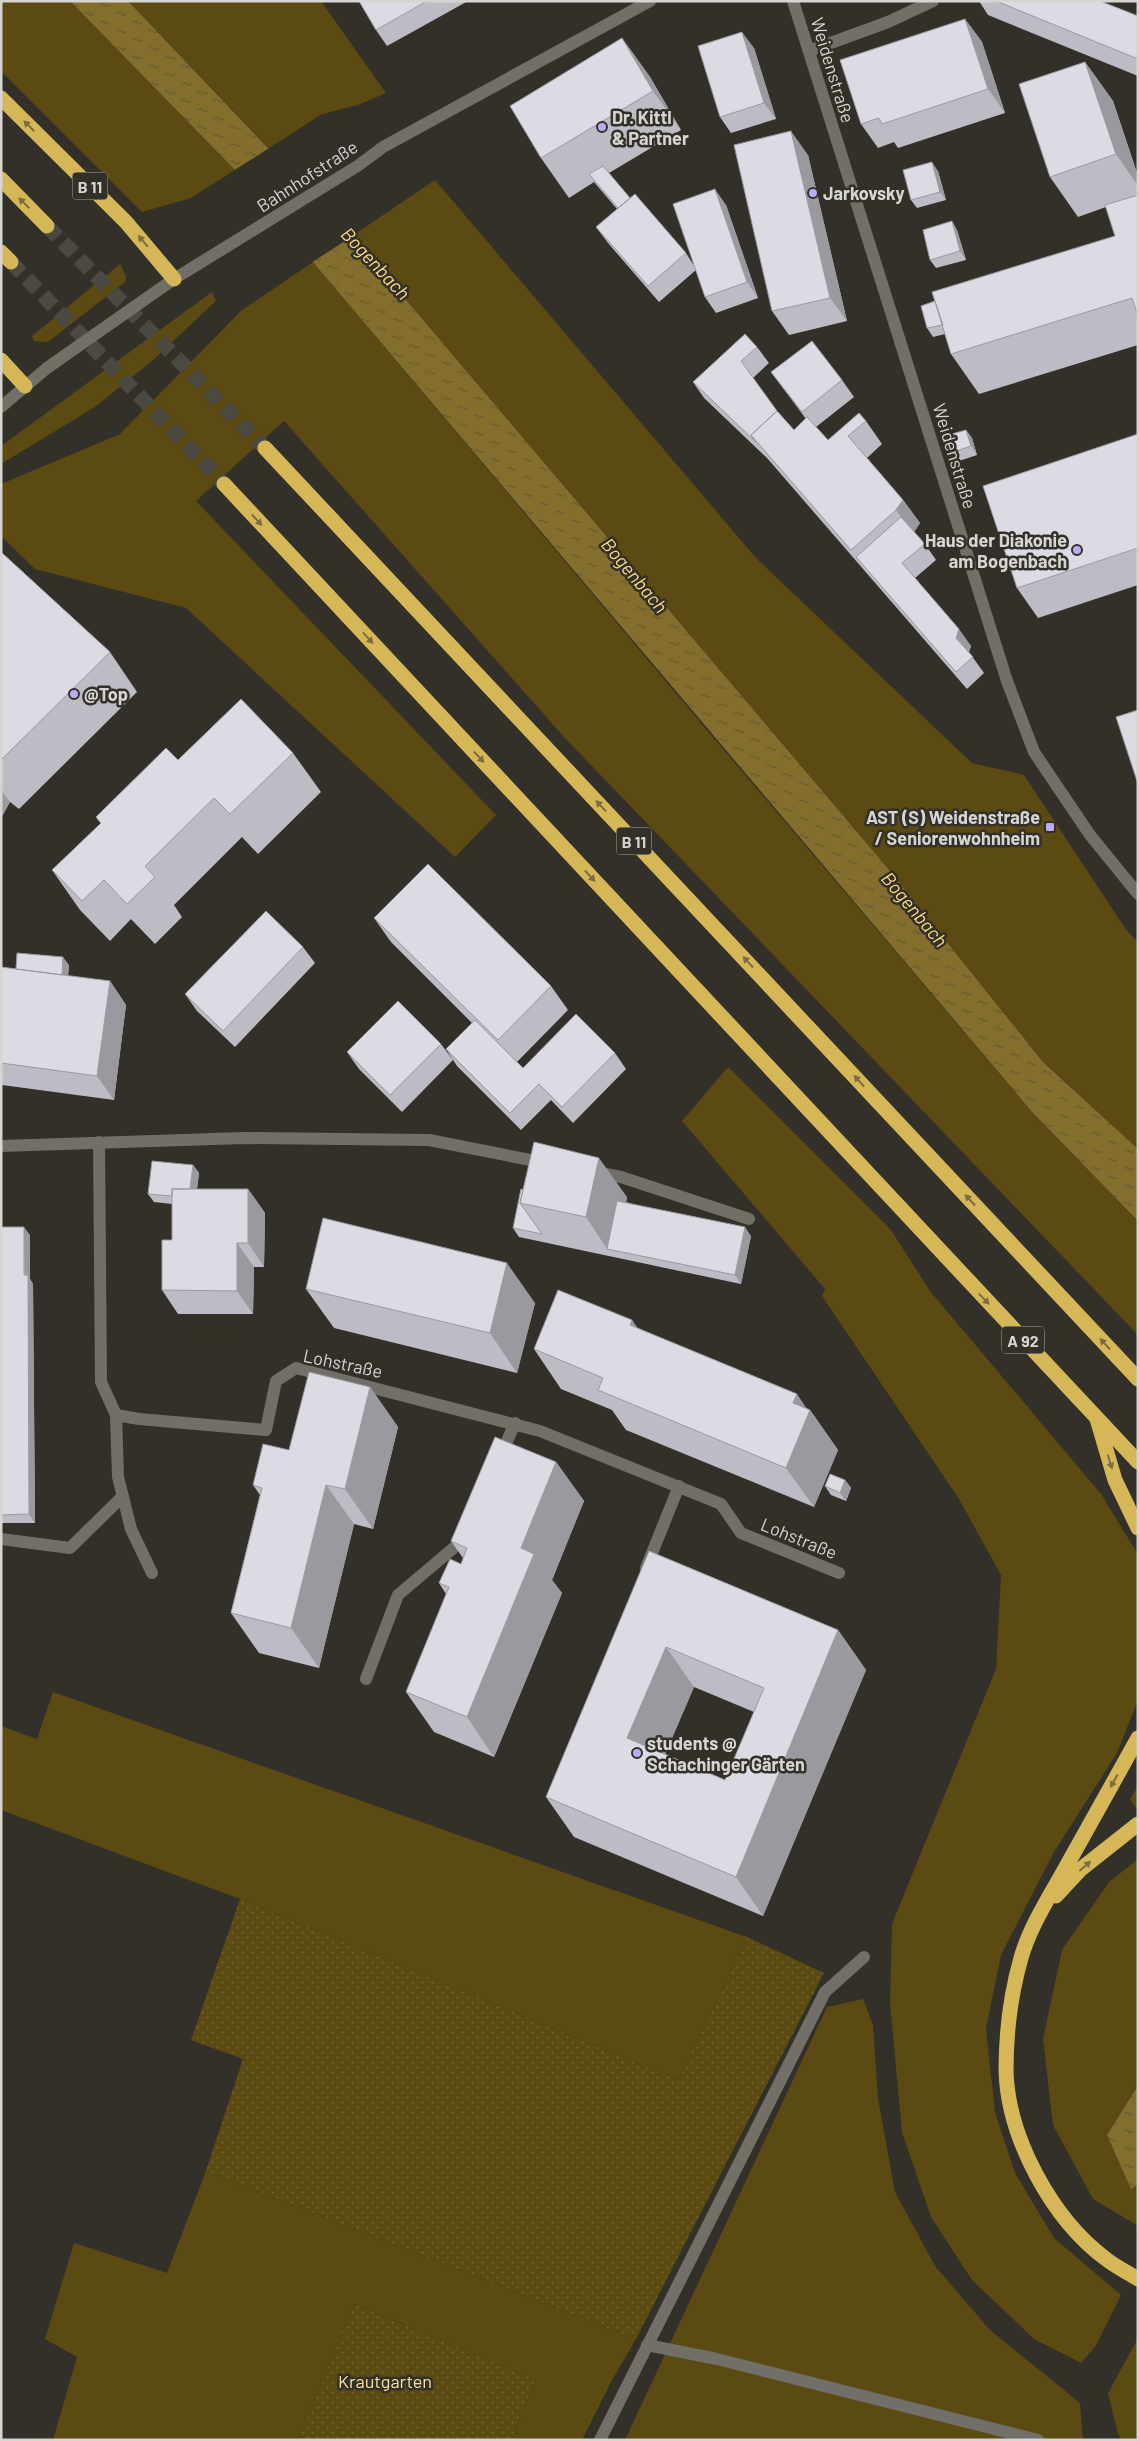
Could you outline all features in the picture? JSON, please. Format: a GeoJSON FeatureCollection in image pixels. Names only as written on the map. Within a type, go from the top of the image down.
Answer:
{"type":"FeatureCollection","features":[{"type":"Feature","properties":{"kind":"highway","name":"B 11"},"geometry":{"type":"LineString","coordinates":[[1,98],[126,222],[174,279]]}},
{"type":"Feature","properties":{"kind":"highway"},"geometry":{"type":"LineString","coordinates":[[1,179],[47,226]]}},
{"type":"Feature","properties":{"kind":"highway"},"geometry":{"type":"LineString","coordinates":[[1,360],[25,386]]}},
{"type":"Feature","properties":{"kind":"highway","name":"B 11"},"geometry":{"type":"LineString","coordinates":[[265,448],[1138,1380]]}},
{"type":"Feature","properties":{"kind":"highway","name":"A 92"},"geometry":{"type":"LineString","coordinates":[[224,484],[950,1264],[1096,1415],[1138,1462]]}},
{"type":"Feature","properties":{"kind":"highway"},"geometry":{"type":"LineString","coordinates":[[1096,1415],[1115,1480],[1138,1528]]}},
{"type":"Feature","properties":{"kind":"highway"},"geometry":{"type":"LineString","coordinates":[[1138,1738],[1040,1914],[1021,1958],[1008,2034],[1006,2072],[1020,2139],[1037,2178],[1056,2208],[1105,2259],[1138,2279]]}},
{"type":"Feature","properties":{"kind":"highway"},"geometry":{"type":"LineString","coordinates":[[1040,1914],[1081,1870],[1138,1824]]}},
{"type":"Feature","properties":{"kind":"street","name":"Bahnhofstraße"},"geometry":{"type":"LineString","coordinates":[[1,407],[47,368],[174,279],[359,166],[383,147],[650,1]]}},
{"type":"Feature","properties":{"kind":"street","name":"Weidenstraße"},"geometry":{"type":"LineString","coordinates":[[793,1],[1004,671],[1034,752],[1090,835],[1138,894]]}},
{"type":"Feature","properties":{"kind":"street"},"geometry":{"type":"LineString","coordinates":[[809,51],[888,22],[933,1]]}},
{"type":"Feature","properties":{"kind":"street"},"geometry":{"type":"LineString","coordinates":[[1,1146],[244,1138],[430,1140],[563,1166]]}},
{"type":"Feature","properties":{"kind":"street"},"geometry":{"type":"LineString","coordinates":[[99,1142],[101,1382],[116,1415],[118,1477],[131,1529],[152,1573]]}},
{"type":"Feature","properties":{"kind":"street"},"geometry":{"type":"LineString","coordinates":[[583,1169],[621,1177],[749,1219]]}},
{"type":"Feature","properties":{"kind":"street","name":"Lohstraße"},"geometry":{"type":"LineString","coordinates":[[116,1415],[139,1419],[266,1430],[276,1382],[296,1368],[540,1431],[722,1504],[741,1533],[839,1573]]}},
{"type":"Feature","properties":{"kind":"street"},"geometry":{"type":"LineString","coordinates":[[495,1468],[515,1423]]}},
{"type":"Feature","properties":{"kind":"street"},"geometry":{"type":"LineString","coordinates":[[641,1581],[679,1486]]}},
{"type":"Feature","properties":{"kind":"street"},"geometry":{"type":"LineString","coordinates":[[1,1540],[70,1548],[123,1496]]}},
{"type":"Feature","properties":{"kind":"street"},"geometry":{"type":"LineString","coordinates":[[366,1679],[398,1595],[463,1540],[471,1522]]}},
{"type":"Feature","properties":{"kind":"street"},"geometry":{"type":"LineString","coordinates":[[600,2440],[825,1992],[864,1957]]}},
{"type":"Feature","properties":{"kind":"street"},"geometry":{"type":"LineString","coordinates":[[647,2345],[717,2359],[1038,2440]]}},
{"type":"Feature","properties":{"kind":"green space"},"geometry":{"type":"Polygon","coordinates":[[[1,1],[70,1],[235,170],[191,198],[142,212],[1,71],[1,1]]]}},
{"type":"Feature","properties":{"kind":"green space"},"geometry":{"type":"Polygon","coordinates":[[[128,1],[321,1],[386,93],[358,105],[322,114],[269,148],[128,1]]]}},
{"type":"Feature","properties":{"kind":"green space"},"geometry":{"type":"Polygon","coordinates":[[[435,180],[756,558],[972,763],[1024,775],[1125,928],[1138,943],[1138,1149],[1043,1062],[885,865],[352,236],[435,180]]]}},
{"type":"Feature","properties":{"kind":"green space"},"geometry":{"type":"Polygon","coordinates":[[[313,262],[701,723],[1033,1113],[1138,1221],[1138,1335],[564,737],[284,421],[196,501],[496,815],[455,857],[186,608],[35,569],[1,536],[1,484],[120,434],[242,310],[313,262]]]}},
{"type":"Feature","properties":{"kind":"green space"},"geometry":{"type":"Polygon","coordinates":[[[120,264],[126,276],[125,282],[48,342],[34,341],[32,336],[120,264]]]}},
{"type":"Feature","properties":{"kind":"green space"},"geometry":{"type":"Polygon","coordinates":[[[212,292],[216,301],[152,361],[95,407],[1,464],[1,446],[212,292]]]}},
{"type":"Feature","properties":{"kind":"green space"},"geometry":{"type":"Polygon","coordinates":[[[728,1067],[891,1230],[930,1291],[1101,1494],[1136,1551],[1138,1560],[1138,1700],[1117,1753],[1054,1852],[1001,1955],[986,2029],[995,2112],[1015,2173],[1054,2238],[1121,2295],[1095,2347],[1081,2363],[1034,2339],[972,2280],[931,2217],[902,2132],[890,2003],[892,1924],[996,1669],[1001,1575],[959,1499],[822,1296],[825,1289],[682,1121],[728,1067]]]}},
{"type":"Feature","properties":{"kind":"green space"},"geometry":{"type":"Polygon","coordinates":[[[53,1692],[747,1937],[678,2080],[240,1899],[1,1810],[1,1726],[37,1739],[53,1692]]]}},
{"type":"Feature","properties":{"kind":"green space"},"geometry":{"type":"Polygon","coordinates":[[[1138,1785],[1138,1810],[1130,1800],[1138,1785]]]}},
{"type":"Feature","properties":{"kind":"green space"},"geometry":{"type":"Polygon","coordinates":[[[1138,1859],[1138,2084],[1107,2135],[1131,2188],[1138,2184],[1138,2226],[1093,2199],[1053,2125],[1043,2039],[1062,1950],[1109,1882],[1138,1859]]]}},
{"type":"Feature","properties":{"kind":"green space"},"geometry":{"type":"Polygon","coordinates":[[[240,1899],[678,2080],[747,1937],[824,1973],[636,2339],[206,2171],[243,2059],[191,2040],[240,1899]]]}},
{"type":"Feature","properties":{"kind":"green space"},"geometry":{"type":"Polygon","coordinates":[[[863,1999],[873,2025],[878,2098],[895,2192],[935,2266],[990,2330],[1080,2403],[1083,2440],[625,2440],[827,2007],[863,1999]]]}},
{"type":"Feature","properties":{"kind":"green space"},"geometry":{"type":"Polygon","coordinates":[[[206,2171],[636,2339],[611,2382],[582,2440],[511,2440],[536,2380],[354,2304],[298,2440],[53,2440],[77,2357],[45,2339],[74,2243],[167,2273],[206,2171]]]}},
{"type":"Feature","properties":{"kind":"green space","name":"Krautgarten"},"geometry":{"type":"Polygon","coordinates":[[[354,2304],[536,2380],[511,2440],[298,2440],[354,2304]]]}},
{"type":"Feature","properties":{"kind":"green space"},"geometry":{"type":"Polygon","coordinates":[[[1138,2338],[1138,2440],[1122,2440],[1118,2434],[1108,2393],[1138,2338]]]}},
{"type":"Feature","properties":{"kind":"water","name":"Bogenbach"},"geometry":{"type":"Polygon","coordinates":[[[70,1],[128,1],[352,236],[885,865],[1043,1062],[1138,1149],[1138,1221],[1033,1113],[235,170],[70,1]]]}},
{"type":"Feature","properties":{"kind":"water"},"geometry":{"type":"Polygon","coordinates":[[[1138,2085],[1138,2184],[1131,2189],[1107,2135],[1138,2085]]]}},
{"type":"Feature","properties":{"kind":"pier"},"geometry":{"type":"Polygon","coordinates":[[[271,147],[354,235],[311,263],[233,171],[271,147]]]}},
{"type":"Feature","properties":{"kind":"building"},"geometry":{"type":"Polygon","coordinates":[[[359,1],[427,1],[376,30],[359,1]]]}},
{"type":"Feature","properties":{"kind":"building"},"geometry":{"type":"Polygon","coordinates":[[[996,1],[1100,1],[1138,16],[1138,59],[996,1]]]}},
{"type":"Feature","properties":{"kind":"building"},"geometry":{"type":"Polygon","coordinates":[[[965,19],[988,89],[882,124],[879,118],[861,124],[840,60],[965,19]]]}},
{"type":"Feature","properties":{"kind":"building"},"geometry":{"type":"Polygon","coordinates":[[[742,32],[764,103],[720,117],[698,46],[742,32]]]}},
{"type":"Feature","properties":{"kind":"building"},"geometry":{"type":"Polygon","coordinates":[[[622,38],[653,91],[541,158],[510,106],[622,38]]]}},
{"type":"Feature","properties":{"kind":"building"},"geometry":{"type":"Polygon","coordinates":[[[1085,62],[1116,154],[1050,177],[1019,84],[1085,62]]]}},
{"type":"Feature","properties":{"kind":"building"},"geometry":{"type":"Polygon","coordinates":[[[791,131],[830,298],[772,311],[734,145],[791,131]]]}},
{"type":"Feature","properties":{"kind":"building"},"geometry":{"type":"Polygon","coordinates":[[[932,162],[940,192],[911,200],[903,170],[932,162]]]}},
{"type":"Feature","properties":{"kind":"building"},"geometry":{"type":"Polygon","coordinates":[[[603,166],[630,198],[618,208],[589,174],[603,166]]]}},
{"type":"Feature","properties":{"kind":"building"},"geometry":{"type":"Polygon","coordinates":[[[715,189],[747,282],[705,297],[673,204],[715,189]]]}},
{"type":"Feature","properties":{"kind":"building"},"geometry":{"type":"Polygon","coordinates":[[[635,194],[686,253],[648,286],[596,227],[635,194]]]}},
{"type":"Feature","properties":{"kind":"building"},"geometry":{"type":"Polygon","coordinates":[[[1138,195],[1138,316],[1132,298],[951,354],[932,292],[1115,236],[1105,205],[1138,195]]]}},
{"type":"Feature","properties":{"kind":"building"},"geometry":{"type":"Polygon","coordinates":[[[952,221],[960,251],[930,260],[923,230],[952,221]]]}},
{"type":"Feature","properties":{"kind":"building"},"geometry":{"type":"Polygon","coordinates":[[[935,301],[943,325],[927,328],[921,306],[935,301]]]}},
{"type":"Feature","properties":{"kind":"building"},"geometry":{"type":"Polygon","coordinates":[[[745,334],[757,347],[741,361],[777,411],[751,435],[756,442],[693,382],[745,334]]]}},
{"type":"Feature","properties":{"kind":"building"},"geometry":{"type":"Polygon","coordinates":[[[812,341],[842,380],[802,412],[771,372],[812,341]]]}},
{"type":"Feature","properties":{"kind":"building"},"geometry":{"type":"Polygon","coordinates":[[[777,411],[794,430],[807,417],[828,440],[859,413],[866,421],[848,436],[903,500],[896,510],[851,550],[751,435],[777,411]]]}},
{"type":"Feature","properties":{"kind":"building"},"geometry":{"type":"Polygon","coordinates":[[[966,430],[971,446],[953,452],[948,435],[966,430]]]}},
{"type":"Feature","properties":{"kind":"building"},"geometry":{"type":"Polygon","coordinates":[[[1138,434],[1138,548],[1017,588],[983,486],[1138,434]]]}},
{"type":"Feature","properties":{"kind":"building"},"geometry":{"type":"Polygon","coordinates":[[[901,517],[925,544],[902,563],[959,629],[956,638],[973,657],[956,672],[856,557],[901,517]]]}},
{"type":"Feature","properties":{"kind":"building"},"geometry":{"type":"Polygon","coordinates":[[[1,552],[110,652],[1,760],[1,552]]]}},
{"type":"Feature","properties":{"kind":"building"},"geometry":{"type":"Polygon","coordinates":[[[241,699],[293,753],[230,814],[214,798],[145,866],[155,877],[127,904],[104,880],[82,901],[52,870],[101,823],[96,817],[166,748],[178,760],[241,699]]]}},
{"type":"Feature","properties":{"kind":"building"},"geometry":{"type":"Polygon","coordinates":[[[1138,710],[1138,784],[1116,717],[1138,710]]]}},
{"type":"Feature","properties":{"kind":"building"},"geometry":{"type":"Polygon","coordinates":[[[428,864],[551,986],[498,1040],[374,918],[428,864]]]}},
{"type":"Feature","properties":{"kind":"building"},"geometry":{"type":"Polygon","coordinates":[[[266,911],[303,947],[223,1031],[185,994],[266,911]]]}},
{"type":"Feature","properties":{"kind":"building"},"geometry":{"type":"Polygon","coordinates":[[[17,953],[63,957],[62,975],[16,969],[17,953]]]}},
{"type":"Feature","properties":{"kind":"building"},"geometry":{"type":"Polygon","coordinates":[[[1,967],[110,981],[97,1076],[1,1063],[1,967]]]}},
{"type":"Feature","properties":{"kind":"building"},"geometry":{"type":"Polygon","coordinates":[[[398,1001],[441,1044],[390,1095],[347,1052],[398,1001]]]}},
{"type":"Feature","properties":{"kind":"building"},"geometry":{"type":"Polygon","coordinates":[[[576,1014],[615,1053],[562,1107],[539,1084],[510,1113],[446,1049],[475,1020],[523,1068],[576,1014]]]}},
{"type":"Feature","properties":{"kind":"building"},"geometry":{"type":"Polygon","coordinates":[[[534,1142],[599,1158],[586,1217],[520,1203],[534,1142]]]}},
{"type":"Feature","properties":{"kind":"building"},"geometry":{"type":"Polygon","coordinates":[[[152,1161],[193,1165],[190,1189],[172,1189],[172,1196],[148,1194],[152,1161]]]}},
{"type":"Feature","properties":{"kind":"building"},"geometry":{"type":"Polygon","coordinates":[[[172,1189],[248,1189],[248,1243],[237,1243],[237,1291],[162,1290],[162,1240],[172,1240],[172,1189]]]}},
{"type":"Feature","properties":{"kind":"building"},"geometry":{"type":"Polygon","coordinates":[[[521,1189],[523,1190],[520,1203],[542,1234],[513,1228],[521,1189]]]}},
{"type":"Feature","properties":{"kind":"building"},"geometry":{"type":"Polygon","coordinates":[[[617,1201],[745,1227],[735,1275],[607,1249],[617,1201]]]}},
{"type":"Feature","properties":{"kind":"building"},"geometry":{"type":"Polygon","coordinates":[[[323,1218],[507,1263],[490,1333],[306,1289],[323,1218]]]}},
{"type":"Feature","properties":{"kind":"building"},"geometry":{"type":"Polygon","coordinates":[[[1,1227],[24,1227],[24,1275],[28,1275],[29,1514],[1,1515],[1,1227]]]}},
{"type":"Feature","properties":{"kind":"building"},"geometry":{"type":"Polygon","coordinates":[[[558,1290],[632,1320],[630,1325],[797,1394],[793,1403],[810,1410],[786,1468],[598,1390],[603,1378],[534,1349],[558,1290]]]}},
{"type":"Feature","properties":{"kind":"building"},"geometry":{"type":"Polygon","coordinates":[[[309,1372],[370,1387],[345,1489],[326,1485],[291,1628],[231,1613],[262,1488],[253,1485],[263,1444],[289,1450],[309,1372]]]}},
{"type":"Feature","properties":{"kind":"building"},"geometry":{"type":"Polygon","coordinates":[[[495,1437],[556,1462],[521,1548],[534,1554],[467,1717],[406,1692],[449,1587],[439,1583],[450,1559],[461,1564],[467,1548],[451,1541],[495,1437]]]}},
{"type":"Feature","properties":{"kind":"building"},"geometry":{"type":"Polygon","coordinates":[[[830,1474],[845,1480],[840,1493],[825,1486],[830,1474]]]}},
{"type":"Feature","properties":{"kind":"building"},"geometry":{"type":"Polygon","coordinates":[[[649,1551],[838,1630],[736,1877],[546,1797],[649,1551]],[[666,1647],[627,1738],[725,1780],[764,1688],[666,1647]]]}},
{"type":"Feature","properties":{"kind":"tunnel"},"geometry":{"type":"LineString","coordinates":[[47,226],[265,448]]}},
{"type":"Feature","properties":{"kind":"tunnel"},"geometry":{"type":"LineString","coordinates":[[11,262],[224,484]]}},
{"type":"Feature","properties":{"kind":"place","name":"Dr. Kittl & Partner"},"geometry":{"type":"Point","coordinates":[602,127]}},
{"type":"Feature","properties":{"kind":"place","name":"Jarkovsky"},"geometry":{"type":"Point","coordinates":[813,193]}},
{"type":"Feature","properties":{"kind":"place","name":"Haus der Diakonie am Bogenbach"},"geometry":{"type":"Point","coordinates":[1077,550]}},
{"type":"Feature","properties":{"kind":"place","name":"@Top"},"geometry":{"type":"Point","coordinates":[74,694]}},
{"type":"Feature","properties":{"kind":"place","name":"AST (S) Weidenstraße / Seniorenwohnheim"},"geometry":{"type":"Point","coordinates":[1050,827]}},
{"type":"Feature","properties":{"kind":"place","name":"students @ Schachinger Gärten"},"geometry":{"type":"Point","coordinates":[637,1753]}}]}
